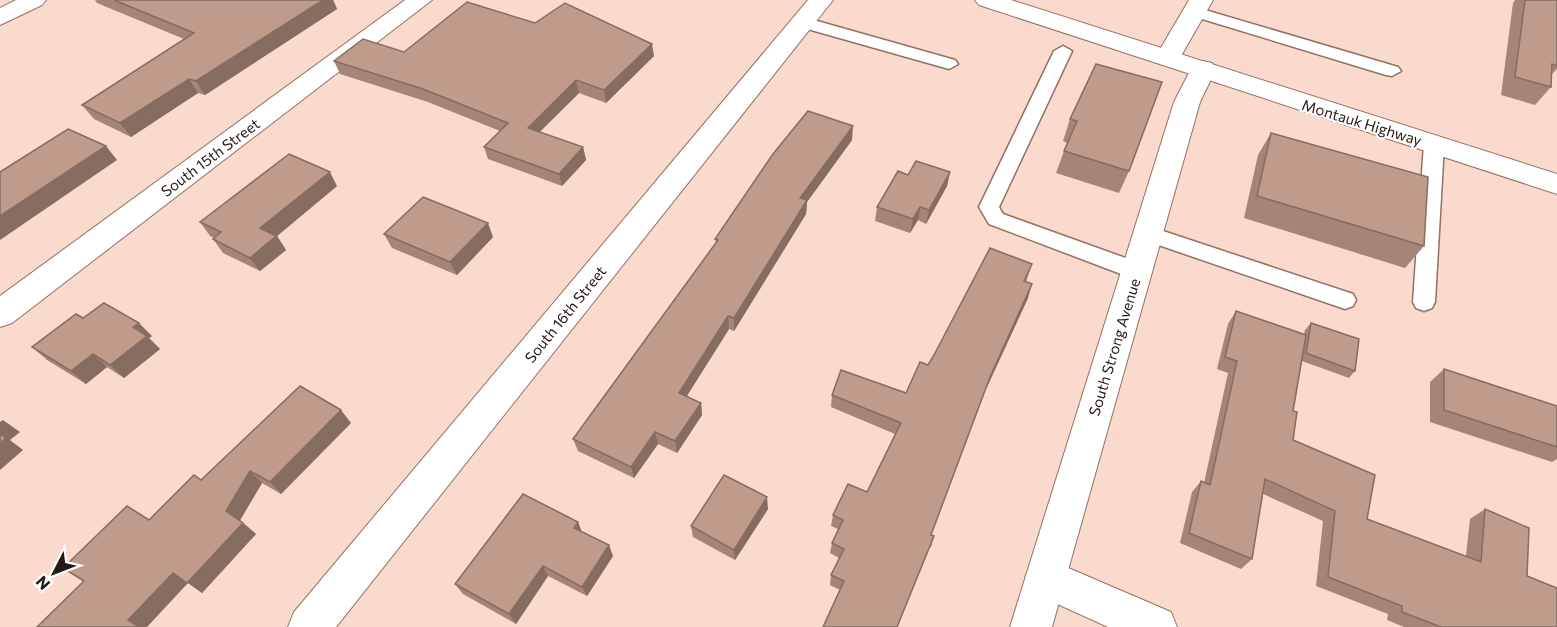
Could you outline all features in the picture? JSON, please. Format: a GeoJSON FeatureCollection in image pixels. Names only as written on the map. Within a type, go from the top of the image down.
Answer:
{"type":"FeatureCollection","features":[{"type":"Feature","properties":{"kind":"street"},"geometry":{"type":"LineString","coordinates":[[0,18],[33,0]]}},
{"type":"Feature","properties":{"kind":"street","name":"South 15th Street"},"geometry":{"type":"LineString","coordinates":[[0,315],[420,0]]}},
{"type":"Feature","properties":{"kind":"street","name":"Montauk Highway"},"geometry":{"type":"LineString","coordinates":[[987,0],[1557,184]]}},
{"type":"Feature","properties":{"kind":"street"},"geometry":{"type":"LineString","coordinates":[[1168,58],[1198,6]]}},
{"type":"Feature","properties":{"kind":"street","name":"South 16th Street"},"geometry":{"type":"LineString","coordinates":[[309,627],[812,11]]}},
{"type":"Feature","properties":{"kind":"street","name":"South Strong Avenue"},"geometry":{"type":"LineString","coordinates":[[1031,627],[1187,102],[1203,69]]}},
{"type":"Feature","properties":{"kind":"street"},"geometry":{"type":"LineString","coordinates":[[1046,578],[1156,627]]}},
{"type":"Feature","properties":{"kind":"lane"},"geometry":{"type":"LineString","coordinates":[[1198,6],[1392,71]]}},
{"type":"Feature","properties":{"kind":"lane"},"geometry":{"type":"LineString","coordinates":[[812,11],[949,64]]}},
{"type":"Feature","properties":{"kind":"lane"},"geometry":{"type":"LineString","coordinates":[[1063,51],[989,207],[996,219],[1137,271]]}},
{"type":"Feature","properties":{"kind":"lane"},"geometry":{"type":"LineString","coordinates":[[1424,302],[1434,144]]}},
{"type":"Feature","properties":{"kind":"lane"},"geometry":{"type":"LineString","coordinates":[[1148,234],[1344,300]]}},
{"type":"Feature","properties":{"kind":"building"},"geometry":{"type":"Polygon","coordinates":[[[114,0],[323,0],[196,81],[189,79],[120,123],[82,105],[194,33],[114,0]]]}},
{"type":"Feature","properties":{"kind":"building"},"geometry":{"type":"Polygon","coordinates":[[[1525,0],[1557,0],[1557,66],[1552,64],[1551,87],[1515,77],[1525,0]]]}},
{"type":"Feature","properties":{"kind":"building"},"geometry":{"type":"Polygon","coordinates":[[[467,2],[535,23],[565,3],[652,44],[604,90],[576,80],[528,128],[583,147],[559,174],[484,147],[508,123],[423,89],[334,61],[363,39],[404,52],[467,2]]]}},
{"type":"Feature","properties":{"kind":"building"},"geometry":{"type":"Polygon","coordinates":[[[1096,64],[1162,82],[1129,171],[1064,151],[1077,121],[1070,119],[1096,64]]]}},
{"type":"Feature","properties":{"kind":"building"},"geometry":{"type":"Polygon","coordinates":[[[808,111],[853,126],[800,198],[807,200],[734,318],[728,316],[679,393],[701,403],[675,441],[655,432],[631,467],[573,439],[718,240],[715,239],[773,154],[808,111]]]}},
{"type":"Feature","properties":{"kind":"building"},"geometry":{"type":"Polygon","coordinates":[[[68,129],[106,146],[0,216],[0,172],[68,129]]]}},
{"type":"Feature","properties":{"kind":"building"},"geometry":{"type":"Polygon","coordinates":[[[1271,133],[1428,177],[1424,246],[1257,196],[1271,133]]]}},
{"type":"Feature","properties":{"kind":"building"},"geometry":{"type":"Polygon","coordinates":[[[289,154],[330,172],[260,228],[276,236],[250,258],[213,239],[221,232],[200,222],[289,154]]]}},
{"type":"Feature","properties":{"kind":"building"},"geometry":{"type":"Polygon","coordinates":[[[916,161],[950,172],[929,210],[920,207],[913,219],[877,207],[898,171],[908,175],[916,161]]]}},
{"type":"Feature","properties":{"kind":"building"},"geometry":{"type":"Polygon","coordinates":[[[423,197],[488,223],[450,262],[384,234],[423,197]]]}},
{"type":"Feature","properties":{"kind":"building"},"geometry":{"type":"Polygon","coordinates":[[[990,248],[1032,264],[1024,281],[1032,284],[990,377],[931,535],[934,536],[897,627],[823,627],[844,581],[831,575],[844,549],[832,543],[843,520],[833,515],[848,484],[867,492],[901,423],[832,395],[841,370],[906,393],[920,362],[928,365],[934,355],[990,248]]]}},
{"type":"Feature","properties":{"kind":"building"},"geometry":{"type":"Polygon","coordinates":[[[104,303],[139,323],[133,327],[147,336],[110,365],[93,354],[71,371],[32,347],[76,314],[83,318],[104,303]]]}},
{"type":"Feature","properties":{"kind":"building"},"geometry":{"type":"Polygon","coordinates":[[[1236,311],[1306,335],[1293,411],[1297,412],[1293,440],[1375,475],[1367,519],[1481,562],[1485,509],[1529,528],[1527,576],[1557,588],[1557,627],[1441,627],[1402,612],[1402,606],[1328,577],[1335,511],[1265,479],[1252,559],[1189,533],[1201,481],[1210,485],[1237,361],[1225,357],[1236,311]]]}},
{"type":"Feature","properties":{"kind":"building"},"geometry":{"type":"Polygon","coordinates":[[[1311,323],[1359,339],[1355,371],[1306,353],[1311,323]]]}},
{"type":"Feature","properties":{"kind":"building"},"geometry":{"type":"Polygon","coordinates":[[[1444,369],[1557,406],[1557,447],[1444,410],[1444,369]]]}},
{"type":"Feature","properties":{"kind":"building"},"geometry":{"type":"Polygon","coordinates":[[[300,386],[341,410],[270,482],[250,471],[226,511],[243,523],[187,583],[173,573],[128,620],[139,627],[37,627],[84,581],[63,568],[127,506],[149,520],[194,475],[201,480],[300,386]]]}},
{"type":"Feature","properties":{"kind":"building"},"geometry":{"type":"Polygon","coordinates":[[[0,434],[6,438],[0,443],[0,434]]]}},
{"type":"Feature","properties":{"kind":"building"},"geometry":{"type":"Polygon","coordinates":[[[724,475],[767,497],[734,550],[691,526],[724,475]]]}},
{"type":"Feature","properties":{"kind":"building"},"geometry":{"type":"Polygon","coordinates":[[[523,494],[578,522],[574,528],[609,545],[582,587],[543,566],[509,614],[455,584],[523,494]]]}}]}
